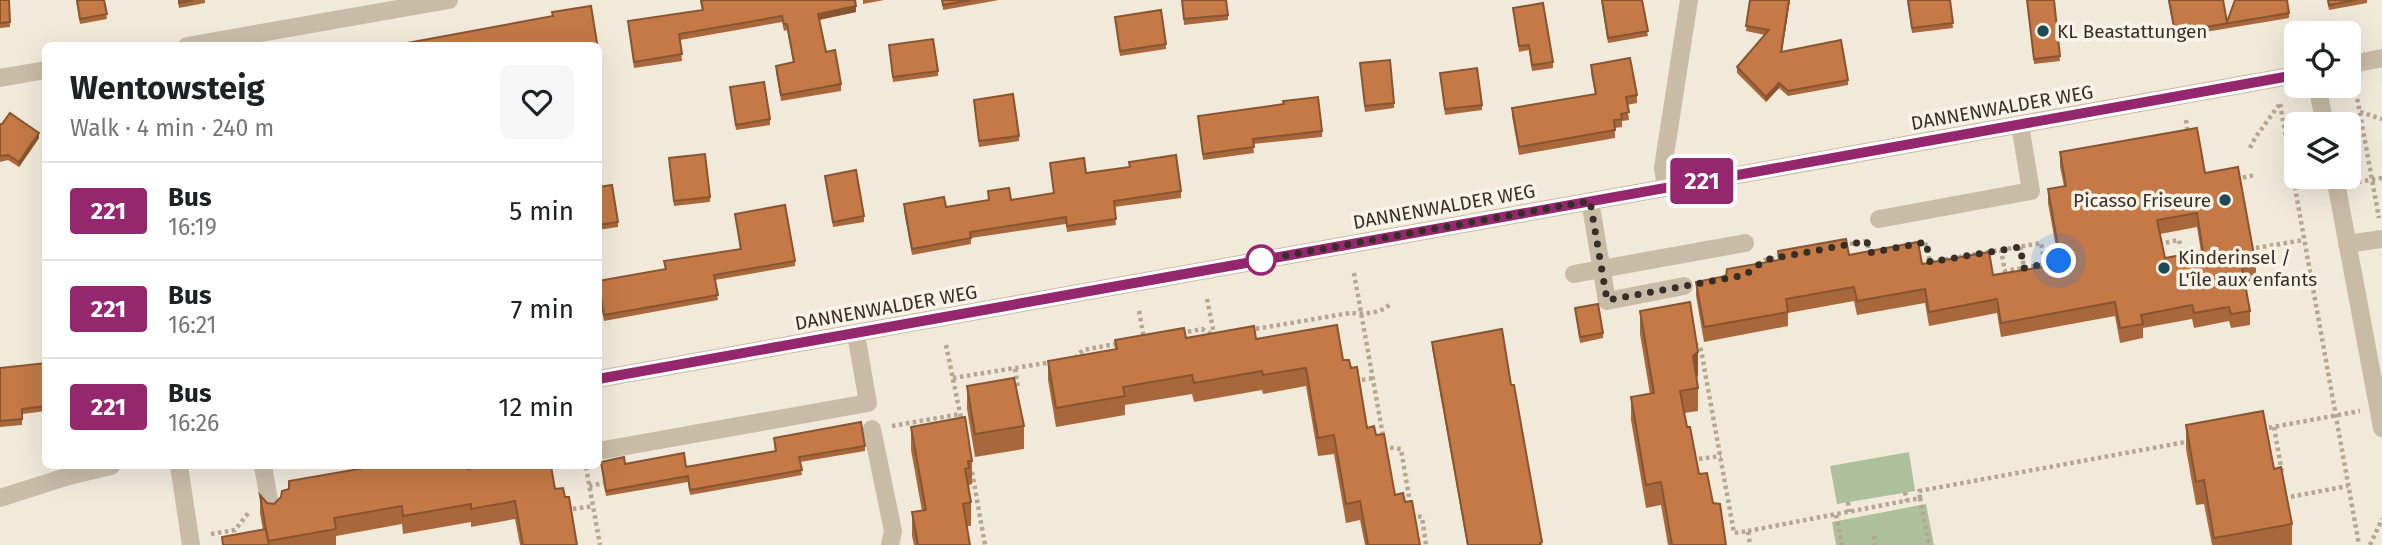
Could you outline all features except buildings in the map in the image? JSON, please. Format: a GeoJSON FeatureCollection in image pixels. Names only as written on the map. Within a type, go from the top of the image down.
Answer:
{"type":"FeatureCollection","features":[{"type":"Feature","properties":{"kind":"street"},"geometry":{"type":"LineString","coordinates":[[210,42],[449,0]]}},
{"type":"Feature","properties":{"kind":"street"},"geometry":{"type":"LineString","coordinates":[[1666,187],[1663,168],[1689,0]]}},
{"type":"Feature","properties":{"kind":"street"},"geometry":{"type":"LineString","coordinates":[[2361,62],[2382,58]]}},
{"type":"Feature","properties":{"kind":"street"},"geometry":{"type":"LineString","coordinates":[[0,78],[42,71]]}},
{"type":"Feature","properties":{"kind":"street","name":"DANNENWALDER WEG"},"geometry":{"type":"LineString","coordinates":[[602,378],[2284,77]]}},
{"type":"Feature","properties":{"kind":"street"},"geometry":{"type":"LineString","coordinates":[[1879,219],[2031,191],[2020,125]]}},
{"type":"Feature","properties":{"kind":"street"},"geometry":{"type":"LineString","coordinates":[[2337,189],[2347,244],[2375,355],[2382,428]]}},
{"type":"Feature","properties":{"kind":"street"},"geometry":{"type":"LineString","coordinates":[[1590,201],[1607,300],[1684,286]]}},
{"type":"Feature","properties":{"kind":"street"},"geometry":{"type":"LineString","coordinates":[[2347,244],[2382,239]]}},
{"type":"Feature","properties":{"kind":"street"},"geometry":{"type":"LineString","coordinates":[[1574,274],[1745,243]]}},
{"type":"Feature","properties":{"kind":"street"},"geometry":{"type":"LineString","coordinates":[[602,450],[868,403],[856,334]]}},
{"type":"Feature","properties":{"kind":"street"},"geometry":{"type":"LineString","coordinates":[[872,429],[893,531],[890,545]]}},
{"type":"Feature","properties":{"kind":"street"},"geometry":{"type":"LineString","coordinates":[[0,498],[69,475],[97,469]]}},
{"type":"Feature","properties":{"kind":"street"},"geometry":{"type":"LineString","coordinates":[[181,469],[197,540]]}},
{"type":"Feature","properties":{"kind":"street"},"geometry":{"type":"LineString","coordinates":[[264,469],[271,511]]}},
{"type":"Feature","properties":{"kind":"path"},"geometry":{"type":"LineString","coordinates":[[2250,148],[2280,104],[2359,545]]}},
{"type":"Feature","properties":{"kind":"path"},"geometry":{"type":"LineString","coordinates":[[2361,113],[2382,119]]}},
{"type":"Feature","properties":{"kind":"path"},"geometry":{"type":"LineString","coordinates":[[2361,119],[2379,219]]}},
{"type":"Feature","properties":{"kind":"path"},"geometry":{"type":"LineString","coordinates":[[2186,120],[2190,146]]}},
{"type":"Feature","properties":{"kind":"path"},"geometry":{"type":"LineString","coordinates":[[2232,180],[2255,175]]}},
{"type":"Feature","properties":{"kind":"path"},"geometry":{"type":"LineString","coordinates":[[2152,245],[2179,240],[2183,260],[2195,258]]}},
{"type":"Feature","properties":{"kind":"path"},"geometry":{"type":"LineString","coordinates":[[2245,250],[2304,240]]}},
{"type":"Feature","properties":{"kind":"path"},"geometry":{"type":"LineString","coordinates":[[1842,246],[1867,241],[1869,253],[1881,251]]}},
{"type":"Feature","properties":{"kind":"path"},"geometry":{"type":"LineString","coordinates":[[1903,247],[1926,242],[1930,262],[2041,243],[2045,264]]}},
{"type":"Feature","properties":{"kind":"path"},"geometry":{"type":"LineString","coordinates":[[2020,247],[2024,268]]}},
{"type":"Feature","properties":{"kind":"path"},"geometry":{"type":"LineString","coordinates":[[2001,250],[2005,271],[2072,259]]}},
{"type":"Feature","properties":{"kind":"path"},"geometry":{"type":"LineString","coordinates":[[1755,267],[1765,260],[1791,255]]}},
{"type":"Feature","properties":{"kind":"path"},"geometry":{"type":"LineString","coordinates":[[1354,273],[1385,447]]}},
{"type":"Feature","properties":{"kind":"path"},"geometry":{"type":"LineString","coordinates":[[1179,333],[1202,329],[1214,335],[1207,299]]}},
{"type":"Feature","properties":{"kind":"path"},"geometry":{"type":"LineString","coordinates":[[1241,331],[1385,310],[1390,304]]}},
{"type":"Feature","properties":{"kind":"path"},"geometry":{"type":"LineString","coordinates":[[1139,312],[1144,339]]}},
{"type":"Feature","properties":{"kind":"path"},"geometry":{"type":"LineString","coordinates":[[1065,360],[1078,358],[1083,350],[1156,337]]}},
{"type":"Feature","properties":{"kind":"path"},"geometry":{"type":"LineString","coordinates":[[1695,343],[1701,350],[1734,533]]}},
{"type":"Feature","properties":{"kind":"path"},"geometry":{"type":"LineString","coordinates":[[946,345],[963,427]]}},
{"type":"Feature","properties":{"kind":"path"},"geometry":{"type":"LineString","coordinates":[[953,378],[1053,362]]}},
{"type":"Feature","properties":{"kind":"path"},"geometry":{"type":"LineString","coordinates":[[1006,390],[1018,388],[1015,368]]}},
{"type":"Feature","properties":{"kind":"path"},"geometry":{"type":"LineString","coordinates":[[1698,371],[1705,370]]}},
{"type":"Feature","properties":{"kind":"path"},"geometry":{"type":"LineString","coordinates":[[1347,383],[1373,378]]}},
{"type":"Feature","properties":{"kind":"path"},"geometry":{"type":"LineString","coordinates":[[957,398],[969,396]]}},
{"type":"Feature","properties":{"kind":"path"},"geometry":{"type":"LineString","coordinates":[[2254,430],[2378,407]]}},
{"type":"Feature","properties":{"kind":"path"},"geometry":{"type":"LineString","coordinates":[[915,422],[960,414]]}},
{"type":"Feature","properties":{"kind":"path"},"geometry":{"type":"LineString","coordinates":[[2274,427],[2284,480]]}},
{"type":"Feature","properties":{"kind":"path"},"geometry":{"type":"LineString","coordinates":[[1919,545],[1928,544],[1919,491],[2203,439]]}},
{"type":"Feature","properties":{"kind":"path"},"geometry":{"type":"LineString","coordinates":[[1375,449],[1401,449],[1412,515]]}},
{"type":"Feature","properties":{"kind":"path"},"geometry":{"type":"LineString","coordinates":[[2267,457],[2279,455]]}},
{"type":"Feature","properties":{"kind":"path"},"geometry":{"type":"LineString","coordinates":[[1691,461],[1720,456]]}},
{"type":"Feature","properties":{"kind":"path"},"geometry":{"type":"LineString","coordinates":[[2269,466],[2281,464]]}},
{"type":"Feature","properties":{"kind":"path"},"geometry":{"type":"LineString","coordinates":[[586,469],[600,545]]}},
{"type":"Feature","properties":{"kind":"path"},"geometry":{"type":"LineString","coordinates":[[971,469],[970,481],[985,545]]}},
{"type":"Feature","properties":{"kind":"path"},"geometry":{"type":"LineString","coordinates":[[589,486],[604,483]]}},
{"type":"Feature","properties":{"kind":"path"},"geometry":{"type":"LineString","coordinates":[[2285,489],[2285,498],[2348,486]]}},
{"type":"Feature","properties":{"kind":"path"},"geometry":{"type":"LineString","coordinates":[[197,540],[235,530],[268,490]]}},
{"type":"Feature","properties":{"kind":"path"},"geometry":{"type":"LineString","coordinates":[[1905,492],[1907,501]]}},
{"type":"Feature","properties":{"kind":"path"},"geometry":{"type":"LineString","coordinates":[[1722,539],[1734,533],[1920,498]]}},
{"type":"Feature","properties":{"kind":"path"},"geometry":{"type":"LineString","coordinates":[[1848,502],[1849,512]]}},
{"type":"Feature","properties":{"kind":"path"},"geometry":{"type":"LineString","coordinates":[[560,511],[593,506]]}},
{"type":"Feature","properties":{"kind":"path"},"geometry":{"type":"LineString","coordinates":[[1836,515],[1842,545]]}},
{"type":"Feature","properties":{"kind":"path"},"geometry":{"type":"LineString","coordinates":[[1404,516],[1422,517],[1426,545]]}},
{"type":"Feature","properties":{"kind":"path"},"geometry":{"type":"LineString","coordinates":[[2370,545],[2382,519]]}},
{"type":"Feature","properties":{"kind":"path"},"geometry":{"type":"LineString","coordinates":[[1748,531],[1750,545]]}},
{"type":"Feature","properties":{"kind":"path"},"geometry":{"type":"LineString","coordinates":[[1874,536],[1875,545]]}},
{"type":"Feature","properties":{"kind":"green space"},"geometry":{"type":"Polygon","coordinates":[[[1909,452],[1915,491],[1837,504],[1830,466],[1909,452]]]}},
{"type":"Feature","properties":{"kind":"green space"},"geometry":{"type":"Polygon","coordinates":[[[1926,504],[1934,545],[1836,545],[1832,522],[1926,504]]]}},
{"type":"Feature","properties":{"kind":"bus line","name":"221"},"geometry":{"type":"LineString","coordinates":[[602,378],[2284,77]]}},
{"type":"Feature","properties":{"kind":"place","name":"KL Beastattungen"},"geometry":{"type":"Point","coordinates":[2043,31]}},
{"type":"Feature","properties":{"kind":"place","name":"Picasso Friseure"},"geometry":{"type":"Point","coordinates":[2225,200]}},
{"type":"Feature","properties":{"kind":"place","name":"Kinderinsel / L'île aux enfants"},"geometry":{"type":"Point","coordinates":[2164,268]}},
{"type":"Feature","properties":{"kind":"route"},"geometry":{"type":"LineString","coordinates":[[1261,260],[1590,201],[1607,300],[1745,275],[1765,260],[1867,241],[1869,253],[1926,242],[1930,262],[2020,247],[2024,268],[2059,261]]}}]}
